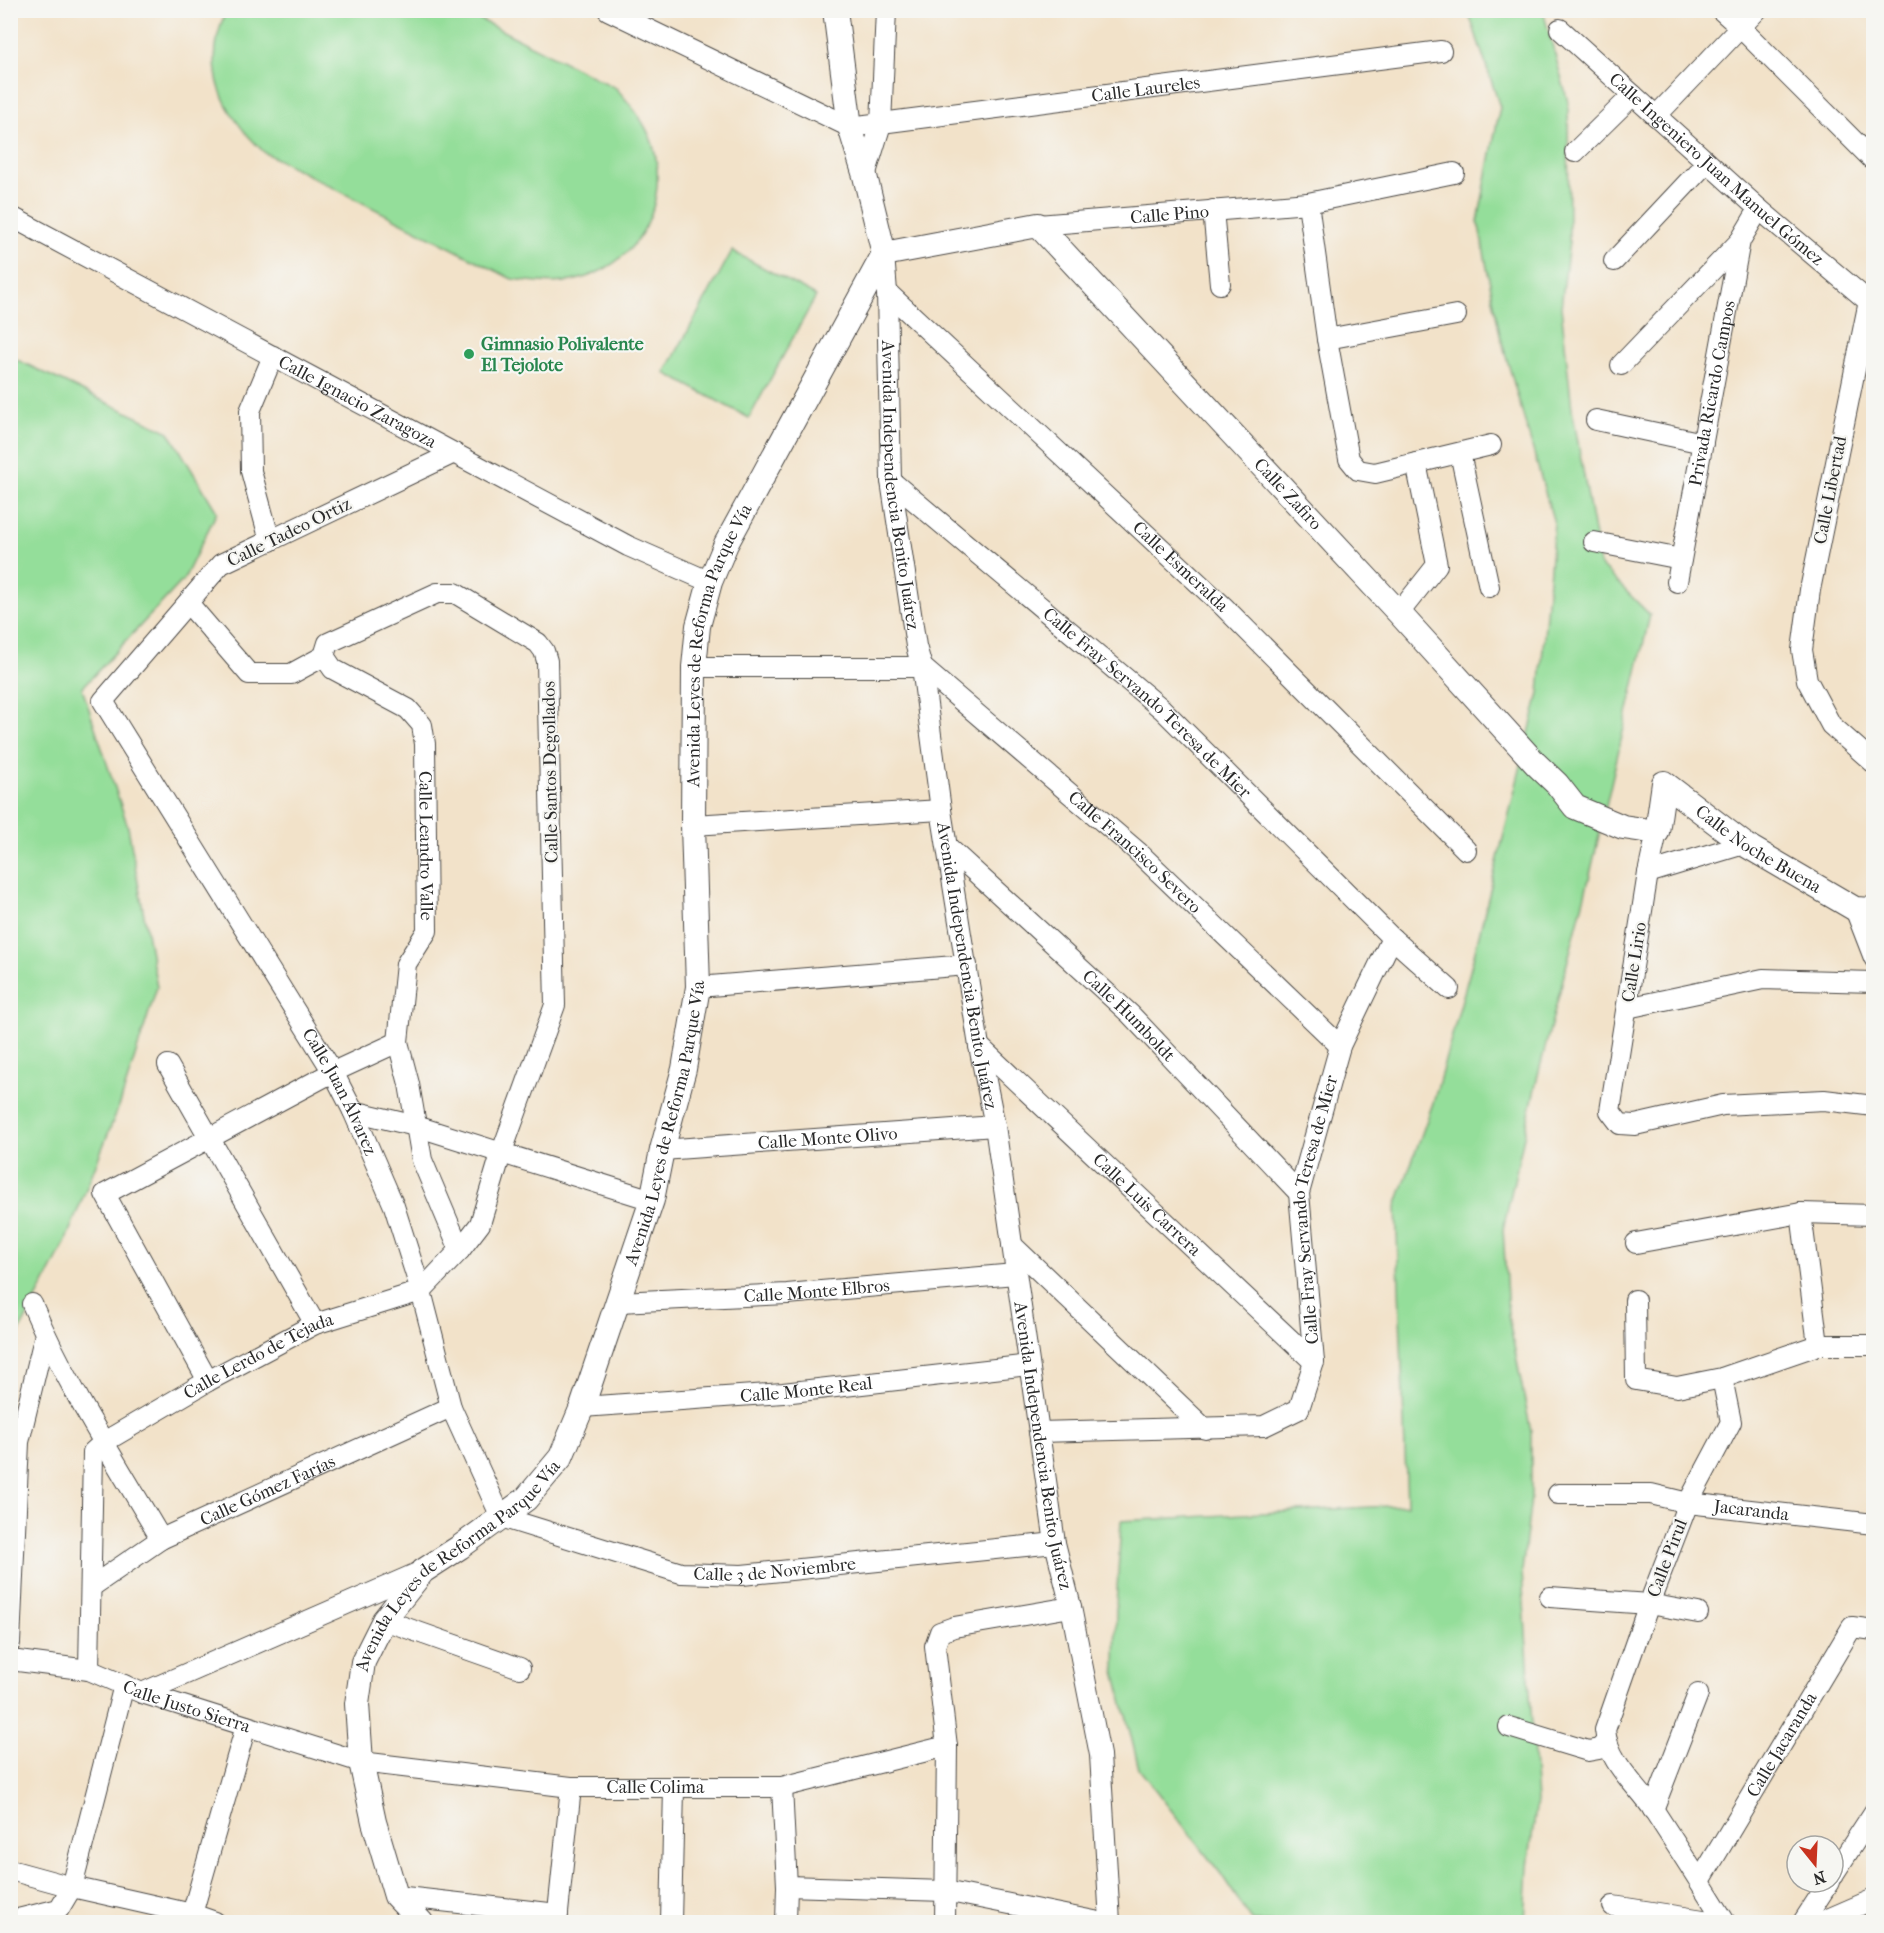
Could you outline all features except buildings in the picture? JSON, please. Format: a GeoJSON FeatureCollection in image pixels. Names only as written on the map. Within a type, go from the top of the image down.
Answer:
{"type":"FeatureCollection","features":[{"type":"Feature","properties":{"kind":"street"},"geometry":{"type":"LineString","coordinates":[[608,10],[850,127]]}},
{"type":"Feature","properties":{"kind":"street","name":"Avenida Independencia Benito Juárez"},"geometry":{"type":"LineString","coordinates":[[835,10],[850,127],[865,176],[884,254],[887,292],[891,481],[916,646],[922,667],[941,810],[979,1046],[995,1126],[1055,1543],[1071,1607],[1100,1755],[1110,1923]]}},
{"type":"Feature","properties":{"kind":"street"},"geometry":{"type":"LineString","coordinates":[[865,176],[881,124],[886,10]]}},
{"type":"Feature","properties":{"kind":"street"},"geometry":{"type":"LineString","coordinates":[[1721,10],[1874,161]]}},
{"type":"Feature","properties":{"kind":"street"},"geometry":{"type":"LineString","coordinates":[[1656,116],[1757,10]]}},
{"type":"Feature","properties":{"kind":"street","name":"Calle Ingeniero Juan Manuel Gómez"},"geometry":{"type":"LineString","coordinates":[[1560,29],[1759,209],[1871,303]]}},
{"type":"Feature","properties":{"kind":"street","name":"Calle Laureles"},"geometry":{"type":"LineString","coordinates":[[850,127],[1441,51]]}},
{"type":"Feature","properties":{"kind":"street"},"geometry":{"type":"LineString","coordinates":[[1575,152],[1633,95]]}},
{"type":"Feature","properties":{"kind":"street"},"geometry":{"type":"LineString","coordinates":[[1614,261],[1707,162]]}},
{"type":"Feature","properties":{"kind":"street","name":"Calle Pino"},"geometry":{"type":"LineString","coordinates":[[884,254],[1038,225],[1308,203],[1454,173]]}},
{"type":"Feature","properties":{"kind":"street"},"geometry":{"type":"LineString","coordinates":[[1308,203],[1327,339],[1349,459],[1358,470],[1375,473],[1491,445]]}},
{"type":"Feature","properties":{"kind":"street","name":"Privada Ricardo Campos"},"geometry":{"type":"LineString","coordinates":[[1677,582],[1740,241],[1759,209]]}},
{"type":"Feature","properties":{"kind":"street"},"geometry":{"type":"LineString","coordinates":[[1213,210],[1220,284]]}},
{"type":"Feature","properties":{"kind":"street","name":"Calle Ignacio Zaragoza"},"geometry":{"type":"LineString","coordinates":[[10,216],[628,546],[710,582]]}},
{"type":"Feature","properties":{"kind":"street","name":"Calle Zafiro"},"geometry":{"type":"LineString","coordinates":[[1038,225],[1557,784],[1575,807],[1623,827],[1657,832]]}},
{"type":"Feature","properties":{"kind":"street"},"geometry":{"type":"LineString","coordinates":[[1621,365],[1740,241]]}},
{"type":"Feature","properties":{"kind":"street","name":"Avenida Leyes de Reforma Parque Vía"},"geometry":{"type":"LineString","coordinates":[[421,1923],[396,1896],[374,1821],[361,1762],[357,1704],[363,1662],[384,1620],[423,1571],[526,1499],[561,1457],[582,1407],[652,1200],[662,1150],[684,1069],[698,987],[693,825],[694,667],[698,626],[710,582],[726,544],[884,254]]}},
{"type":"Feature","properties":{"kind":"street","name":"Calle Esmeralda"},"geometry":{"type":"LineString","coordinates":[[887,292],[1224,607],[1466,850]]}},
{"type":"Feature","properties":{"kind":"street","name":"Calle Libertad"},"geometry":{"type":"LineString","coordinates":[[1871,303],[1810,590],[1802,650],[1808,680],[1831,725],[1874,763]]}},
{"type":"Feature","properties":{"kind":"street"},"geometry":{"type":"LineString","coordinates":[[1327,339],[1456,315]]}},
{"type":"Feature","properties":{"kind":"street"},"geometry":{"type":"LineString","coordinates":[[270,541],[250,471],[250,411],[273,356]]}},
{"type":"Feature","properties":{"kind":"street"},"geometry":{"type":"LineString","coordinates":[[1596,420],[1703,443]]}},
{"type":"Feature","properties":{"kind":"street","name":"Calle Tadeo Ortiz"},"geometry":{"type":"LineString","coordinates":[[103,701],[221,564],[454,453]]}},
{"type":"Feature","properties":{"kind":"street"},"geometry":{"type":"LineString","coordinates":[[1460,453],[1489,586]]}},
{"type":"Feature","properties":{"kind":"street"},"geometry":{"type":"LineString","coordinates":[[1399,613],[1437,565],[1416,463]]}},
{"type":"Feature","properties":{"kind":"street","name":"Calle Fray Servando Teresa de Mier"},"geometry":{"type":"LineString","coordinates":[[891,481],[1162,709],[1392,938],[1449,989]]}},
{"type":"Feature","properties":{"kind":"street"},"geometry":{"type":"LineString","coordinates":[[1594,542],[1682,559]]}},
{"type":"Feature","properties":{"kind":"street","name":"Calle Santos Degollados"},"geometry":{"type":"LineString","coordinates":[[188,603],[249,674],[291,674],[324,656],[328,643],[437,593],[455,593],[538,643],[548,661],[555,1005],[501,1154],[480,1224],[460,1250],[421,1291]]}},
{"type":"Feature","properties":{"kind":"street","name":"Calle Leandro Valle"},"geometry":{"type":"LineString","coordinates":[[324,656],[333,669],[408,709],[422,725],[425,744],[427,931],[406,964],[398,1042],[409,1084],[422,1160],[460,1250]]}},
{"type":"Feature","properties":{"kind":"street"},"geometry":{"type":"LineString","coordinates":[[694,667],[922,667]]}},
{"type":"Feature","properties":{"kind":"street","name":"Calle Francisco Severo"},"geometry":{"type":"LineString","coordinates":[[922,667],[1137,851],[1340,1046]]}},
{"type":"Feature","properties":{"kind":"street","name":"Calle Juan Álvarez"},"geometry":{"type":"LineString","coordinates":[[103,701],[333,1072],[353,1111],[394,1206],[421,1291],[452,1407],[501,1517]]}},
{"type":"Feature","properties":{"kind":"street","name":"Calle Lirio"},"geometry":{"type":"LineString","coordinates":[[1664,783],[1610,1111],[1620,1124],[1635,1125],[1723,1105],[1824,1100],[1874,1106]]}},
{"type":"Feature","properties":{"kind":"street","name":"Calle Noche Buena"},"geometry":{"type":"LineString","coordinates":[[1664,783],[1744,844],[1864,909]]}},
{"type":"Feature","properties":{"kind":"street"},"geometry":{"type":"LineString","coordinates":[[693,825],[941,810]]}},
{"type":"Feature","properties":{"kind":"street"},"geometry":{"type":"LineString","coordinates":[[1648,873],[1744,844]]}},
{"type":"Feature","properties":{"kind":"street","name":"Calle Humboldt"},"geometry":{"type":"LineString","coordinates":[[948,848],[1130,1014],[1299,1193]]}},
{"type":"Feature","properties":{"kind":"street"},"geometry":{"type":"LineString","coordinates":[[1864,909],[1874,958]]}},
{"type":"Feature","properties":{"kind":"street","name":"Calle Fray Servando Teresa de Mier"},"geometry":{"type":"LineString","coordinates":[[1039,1432],[1264,1426],[1299,1409],[1314,1362],[1299,1193],[1340,1046],[1392,938]]}},
{"type":"Feature","properties":{"kind":"street"},"geometry":{"type":"LineString","coordinates":[[698,987],[967,965]]}},
{"type":"Feature","properties":{"kind":"street"},"geometry":{"type":"LineString","coordinates":[[1627,1008],[1763,979],[1874,982]]}},
{"type":"Feature","properties":{"kind":"street"},"geometry":{"type":"LineString","coordinates":[[208,1381],[105,1194],[333,1072],[398,1042]]}},
{"type":"Feature","properties":{"kind":"street","name":"Calle Luis Carrera"},"geometry":{"type":"LineString","coordinates":[[979,1046],[1314,1362]]}},
{"type":"Feature","properties":{"kind":"street"},"geometry":{"type":"LineString","coordinates":[[168,1065],[315,1323]]}},
{"type":"Feature","properties":{"kind":"street"},"geometry":{"type":"LineString","coordinates":[[353,1111],[416,1126],[652,1200]]}},
{"type":"Feature","properties":{"kind":"street","name":"Calle Monte Olivo"},"geometry":{"type":"LineString","coordinates":[[662,1150],[995,1126]]}},
{"type":"Feature","properties":{"kind":"street"},"geometry":{"type":"LineString","coordinates":[[1636,1243],[1801,1213],[1874,1215]]}},
{"type":"Feature","properties":{"kind":"street"},"geometry":{"type":"LineString","coordinates":[[1801,1213],[1818,1345]]}},
{"type":"Feature","properties":{"kind":"street"},"geometry":{"type":"LineString","coordinates":[[1012,1245],[1205,1429]]}},
{"type":"Feature","properties":{"kind":"street","name":"Calle Monte Elbros"},"geometry":{"type":"LineString","coordinates":[[619,1302],[787,1294],[1016,1274]]}},
{"type":"Feature","properties":{"kind":"street","name":"Calle Lerdo de Tejada"},"geometry":{"type":"LineString","coordinates":[[104,1442],[208,1381],[315,1323],[421,1291]]}},
{"type":"Feature","properties":{"kind":"street"},"geometry":{"type":"LineString","coordinates":[[1635,1300],[1636,1380],[1677,1388],[1722,1378],[1818,1345],[1874,1345]]}},
{"type":"Feature","properties":{"kind":"street"},"geometry":{"type":"LineString","coordinates":[[32,1304],[45,1334],[104,1442],[161,1539]]}},
{"type":"Feature","properties":{"kind":"street"},"geometry":{"type":"LineString","coordinates":[[10,1643],[19,1442],[45,1334]]}},
{"type":"Feature","properties":{"kind":"street","name":"Calle Monte Real"},"geometry":{"type":"LineString","coordinates":[[582,1407],[783,1393],[1029,1365]]}},
{"type":"Feature","properties":{"kind":"street","name":"Calle Pirul"},"geometry":{"type":"LineString","coordinates":[[1606,1743],[1605,1730],[1649,1604],[1688,1503],[1731,1422],[1722,1378]]}},
{"type":"Feature","properties":{"kind":"street","name":"Calle Gómez Farías"},"geometry":{"type":"LineString","coordinates":[[92,1587],[161,1539],[452,1407]]}},
{"type":"Feature","properties":{"kind":"street"},"geometry":{"type":"LineString","coordinates":[[89,1670],[93,1452],[104,1442]]}},
{"type":"Feature","properties":{"kind":"street","name":"Jacaranda"},"geometry":{"type":"LineString","coordinates":[[1558,1494],[1651,1494],[1688,1503],[1874,1524]]}},
{"type":"Feature","properties":{"kind":"street","name":"Calle 3 de Noviembre"},"geometry":{"type":"LineString","coordinates":[[501,1517],[681,1573],[742,1575],[1055,1543]]}},
{"type":"Feature","properties":{"kind":"street"},"geometry":{"type":"LineString","coordinates":[[10,1921],[59,1910],[72,1887],[133,1690],[423,1571]]}},
{"type":"Feature","properties":{"kind":"street"},"geometry":{"type":"LineString","coordinates":[[1550,1598],[1649,1604],[1698,1613]]}},
{"type":"Feature","properties":{"kind":"street"},"geometry":{"type":"LineString","coordinates":[[945,1923],[947,1746],[935,1646],[940,1632],[954,1627],[1071,1607]]}},
{"type":"Feature","properties":{"kind":"street"},"geometry":{"type":"LineString","coordinates":[[384,1620],[520,1668]]}},
{"type":"Feature","properties":{"kind":"street","name":"Calle Jacaranda"},"geometry":{"type":"LineString","coordinates":[[1700,1881],[1852,1627],[1874,1630]]}},
{"type":"Feature","properties":{"kind":"street","name":"Calle Justo Sierra"},"geometry":{"type":"LineString","coordinates":[[10,1660],[89,1670],[133,1690],[361,1762]]}},
{"type":"Feature","properties":{"kind":"street"},"geometry":{"type":"LineString","coordinates":[[1653,1810],[1698,1694]]}},
{"type":"Feature","properties":{"kind":"street"},"geometry":{"type":"LineString","coordinates":[[192,1914],[246,1726]]}},
{"type":"Feature","properties":{"kind":"street"},"geometry":{"type":"LineString","coordinates":[[1509,1727],[1588,1750],[1599,1749],[1606,1743],[1700,1881],[1725,1923]]}},
{"type":"Feature","properties":{"kind":"street","name":"Calle Colima"},"geometry":{"type":"LineString","coordinates":[[361,1762],[571,1787],[782,1787],[947,1746]]}},
{"type":"Feature","properties":{"kind":"street"},"geometry":{"type":"LineString","coordinates":[[396,1896],[558,1918],[571,1787]]}},
{"type":"Feature","properties":{"kind":"street"},"geometry":{"type":"LineString","coordinates":[[782,1787],[787,1886],[786,1923]]}},
{"type":"Feature","properties":{"kind":"street"},"geometry":{"type":"LineString","coordinates":[[671,1923],[674,1788]]}},
{"type":"Feature","properties":{"kind":"street"},"geometry":{"type":"LineString","coordinates":[[1845,1857],[1874,1812]]}},
{"type":"Feature","properties":{"kind":"street"},"geometry":{"type":"LineString","coordinates":[[10,1870],[72,1887],[192,1914],[215,1923]]}},
{"type":"Feature","properties":{"kind":"street"},"geometry":{"type":"LineString","coordinates":[[787,1886],[945,1891],[1099,1923]]}},
{"type":"Feature","properties":{"kind":"street"},"geometry":{"type":"LineString","coordinates":[[1803,1923],[1821,1894]]}},
{"type":"Feature","properties":{"kind":"street"},"geometry":{"type":"LineString","coordinates":[[1821,1923],[1874,1899]]}},
{"type":"Feature","properties":{"kind":"street"},"geometry":{"type":"LineString","coordinates":[[1613,1906],[1716,1923]]}},
{"type":"Feature","properties":{"kind":"green space"},"geometry":{"type":"Polygon","coordinates":[[[226,11],[463,11],[616,88],[642,122],[653,145],[657,168],[657,191],[652,212],[643,231],[630,249],[614,263],[595,274],[557,283],[512,279],[265,153],[237,122],[220,88],[215,52],[226,11]]]}},
{"type":"Feature","properties":{"kind":"green space"},"geometry":{"type":"Polygon","coordinates":[[[1468,11],[1543,11],[1568,102],[1569,242],[1561,307],[1572,409],[1600,565],[1650,615],[1589,879],[1538,1075],[1503,1229],[1508,1315],[1531,1432],[1531,1498],[1522,1572],[1537,1801],[1528,1866],[1525,1922],[1253,1922],[1221,1874],[1139,1769],[1115,1671],[1121,1521],[1407,1505],[1396,1206],[1434,1100],[1470,971],[1539,693],[1554,523],[1500,335],[1478,221],[1500,107],[1468,11]]]}},
{"type":"Feature","properties":{"kind":"green space"},"geometry":{"type":"Polygon","coordinates":[[[732,251],[816,296],[749,418],[665,373],[732,251]]]}},
{"type":"Feature","properties":{"kind":"green space"},"geometry":{"type":"Polygon","coordinates":[[[11,357],[169,432],[217,512],[184,579],[82,688],[128,827],[157,987],[121,1101],[64,1245],[11,1348],[11,357]]]}},
{"type":"Feature","properties":{"kind":"place","name":"Gimnasio Polivalente El Tejolote"},"geometry":{"type":"Point","coordinates":[469,354]}}]}
